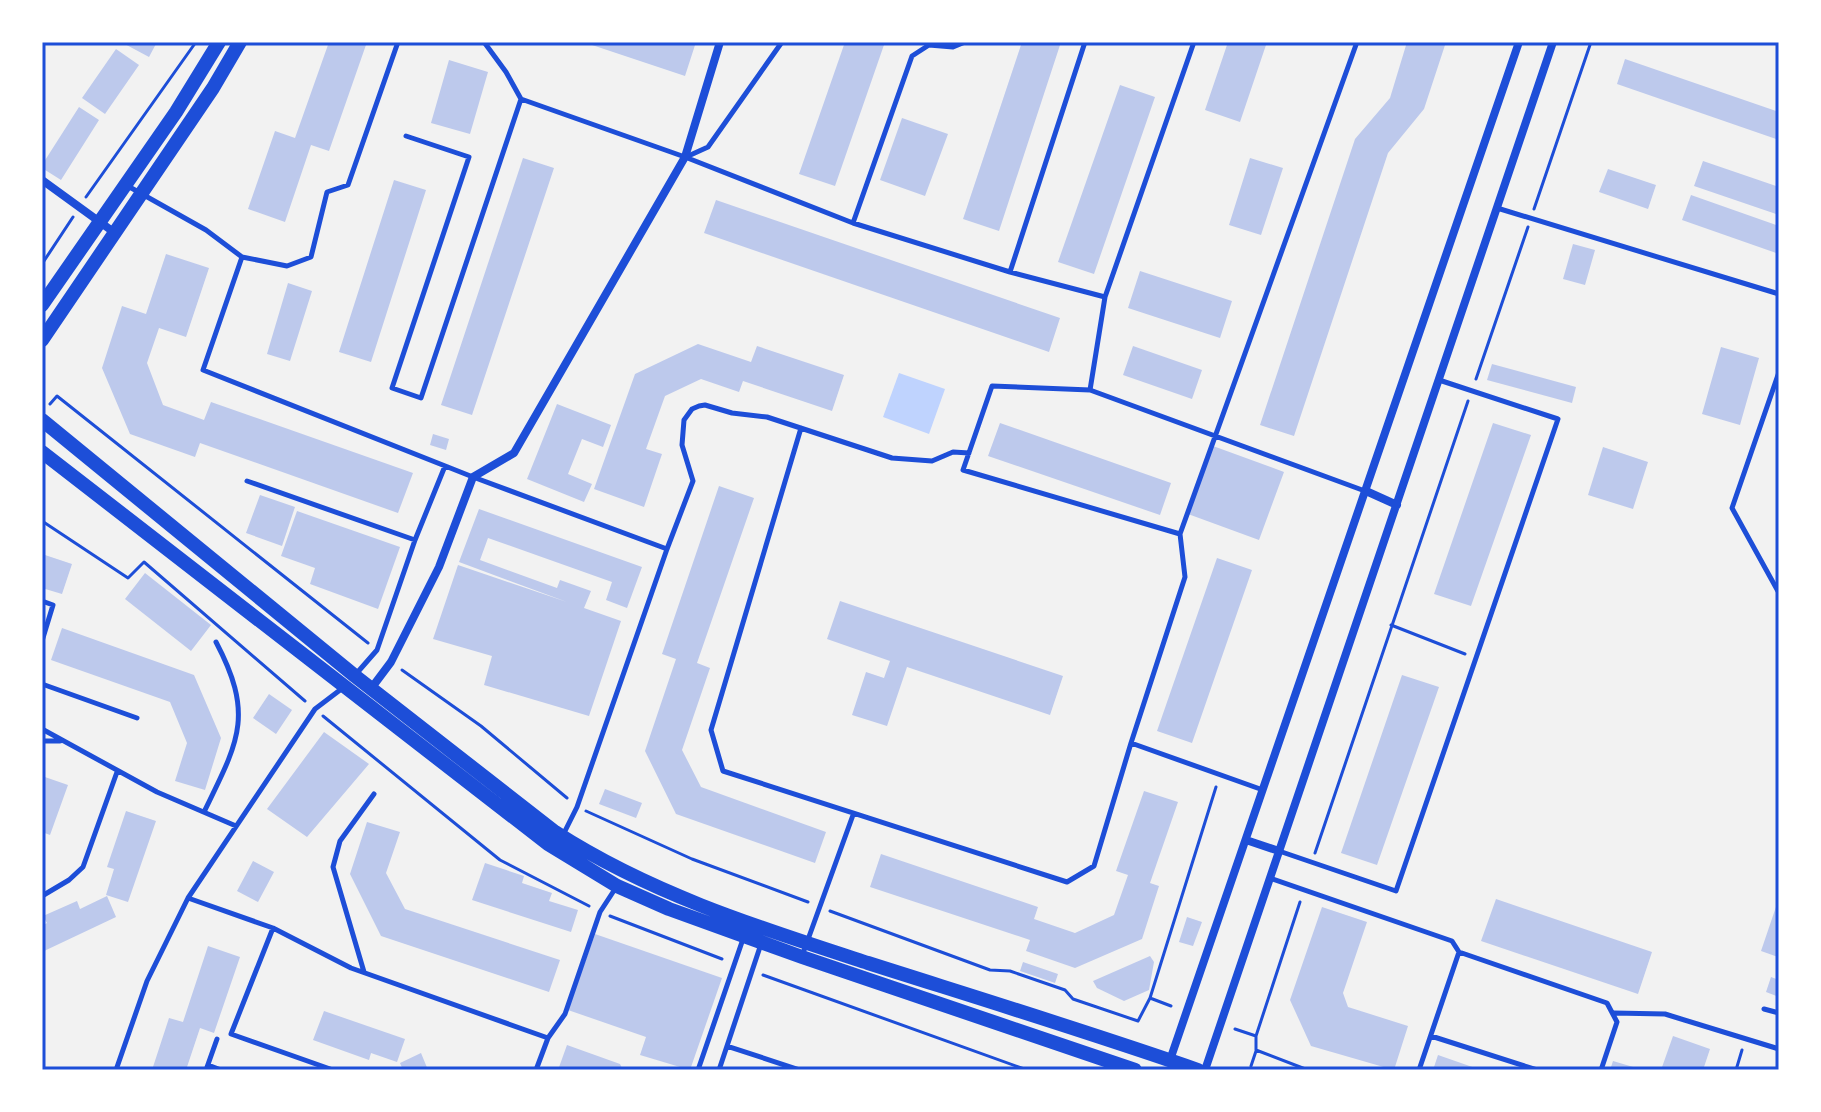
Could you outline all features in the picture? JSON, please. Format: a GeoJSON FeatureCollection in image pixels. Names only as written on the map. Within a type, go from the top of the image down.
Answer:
{"type":"FeatureCollection","features":[{"type":"Feature","properties":{"kind":"main road"},"geometry":{"type":"LineString","coordinates":[[42,305],[176,112],[219,42]]}},
{"type":"Feature","properties":{"kind":"main road"},"geometry":{"type":"LineString","coordinates":[[42,340],[213,88],[240,42]]}},
{"type":"Feature","properties":{"kind":"main road"},"geometry":{"type":"LineString","coordinates":[[42,420],[355,676],[562,836],[601,860],[649,884],[804,950],[1135,1070]]}},
{"type":"Feature","properties":{"kind":"main road"},"geometry":{"type":"LineString","coordinates":[[42,452],[548,844],[617,886],[762,943],[804,950],[1168,1065],[1198,1070]]}},
{"type":"Feature","properties":{"kind":"street"},"geometry":{"type":"LineString","coordinates":[[361,702],[391,662],[439,567],[473,477],[514,453],[685,157],[720,42]]}},
{"type":"Feature","properties":{"kind":"street"},"geometry":{"type":"LineString","coordinates":[[1168,1065],[1519,42]]}},
{"type":"Feature","properties":{"kind":"street"},"geometry":{"type":"LineString","coordinates":[[1205,1070],[1553,42]]}},
{"type":"Feature","properties":{"kind":"street"},"geometry":{"type":"LineString","coordinates":[[42,180],[115,233]]}},
{"type":"Feature","properties":{"kind":"street"},"geometry":{"type":"LineString","coordinates":[[1366,491],[1397,505]]}},
{"type":"Feature","properties":{"kind":"street"},"geometry":{"type":"LineString","coordinates":[[1246,840],[1279,851]]}},
{"type":"Feature","properties":{"kind":"lane"},"geometry":{"type":"LineString","coordinates":[[125,184],[206,230],[242,257],[287,266],[311,257],[327,192],[348,185],[398,42]]}},
{"type":"Feature","properties":{"kind":"lane"},"geometry":{"type":"LineString","coordinates":[[484,42],[521,99],[685,157],[853,223],[1010,272],[1105,297]]}},
{"type":"Feature","properties":{"kind":"lane"},"geometry":{"type":"LineString","coordinates":[[685,157],[708,147],[782,42]]}},
{"type":"Feature","properties":{"kind":"lane"},"geometry":{"type":"LineString","coordinates":[[853,223],[912,56],[929,45],[953,47],[965,42]]}},
{"type":"Feature","properties":{"kind":"lane"},"geometry":{"type":"LineString","coordinates":[[1010,272],[1085,42]]}},
{"type":"Feature","properties":{"kind":"lane"},"geometry":{"type":"LineString","coordinates":[[1090,390],[1105,297],[1194,42]]}},
{"type":"Feature","properties":{"kind":"lane"},"geometry":{"type":"LineString","coordinates":[[801,428],[711,730],[723,771],[1067,882],[1094,866],[1185,577],[1180,534],[1357,42]]}},
{"type":"Feature","properties":{"kind":"lane"},"geometry":{"type":"LineString","coordinates":[[406,136],[469,157],[392,388],[421,398],[521,99]]}},
{"type":"Feature","properties":{"kind":"lane"},"geometry":{"type":"LineString","coordinates":[[1497,208],[1779,294]]}},
{"type":"Feature","properties":{"kind":"lane"},"geometry":{"type":"LineString","coordinates":[[242,257],[203,370],[473,477],[667,549]]}},
{"type":"Feature","properties":{"kind":"lane"},"geometry":{"type":"LineString","coordinates":[[1779,372],[1732,508],[1779,593]]}},
{"type":"Feature","properties":{"kind":"lane"},"geometry":{"type":"LineString","coordinates":[[1279,851],[1396,891],[1558,419],[1439,380]]}},
{"type":"Feature","properties":{"kind":"lane"},"geometry":{"type":"LineString","coordinates":[[1180,534],[963,470],[992,386],[1090,390],[1366,491]]}},
{"type":"Feature","properties":{"kind":"lane"},"geometry":{"type":"LineString","coordinates":[[562,836],[577,807],[693,481],[682,445],[684,420],[692,409],[705,405],[732,413],[767,417],[892,458],[932,461],[953,452],[969,453]]}},
{"type":"Feature","properties":{"kind":"lane"},"geometry":{"type":"LineString","coordinates":[[116,1070],[147,981],[188,898],[315,709],[344,688],[377,650],[415,540],[445,466]]}},
{"type":"Feature","properties":{"kind":"lane"},"geometry":{"type":"LineString","coordinates":[[247,481],[415,540]]}},
{"type":"Feature","properties":{"kind":"lane"},"geometry":{"type":"LineString","coordinates":[[42,601],[53,605],[42,641]]}},
{"type":"Feature","properties":{"kind":"lane"},"geometry":{"type":"LineString","coordinates":[[204,812],[224,772],[240,717],[230,669],[216,642]]}},
{"type":"Feature","properties":{"kind":"lane"},"geometry":{"type":"LineString","coordinates":[[42,684],[137,718]]}},
{"type":"Feature","properties":{"kind":"lane"},"geometry":{"type":"LineString","coordinates":[[42,729],[117,772],[236,826]]}},
{"type":"Feature","properties":{"kind":"lane"},"geometry":{"type":"LineString","coordinates":[[42,741],[61,741]]}},
{"type":"Feature","properties":{"kind":"lane"},"geometry":{"type":"LineString","coordinates":[[1131,743],[1263,790]]}},
{"type":"Feature","properties":{"kind":"lane"},"geometry":{"type":"LineString","coordinates":[[42,896],[69,880],[83,867],[117,772]]}},
{"type":"Feature","properties":{"kind":"lane"},"geometry":{"type":"LineString","coordinates":[[364,973],[333,867],[340,841],[374,794]]}},
{"type":"Feature","properties":{"kind":"lane"},"geometry":{"type":"LineString","coordinates":[[804,950],[853,815]]}},
{"type":"Feature","properties":{"kind":"lane"},"geometry":{"type":"LineString","coordinates":[[1270,878],[1452,941],[1459,952],[1607,1003],[1617,1022],[1601,1070]]}},
{"type":"Feature","properties":{"kind":"lane"},"geometry":{"type":"LineString","coordinates":[[536,1070],[548,1038],[565,1014],[600,912],[617,886]]}},
{"type":"Feature","properties":{"kind":"lane"},"geometry":{"type":"LineString","coordinates":[[188,898],[273,928],[364,973],[548,1038]]}},
{"type":"Feature","properties":{"kind":"lane"},"geometry":{"type":"LineString","coordinates":[[273,928],[231,1034],[333,1070]]}},
{"type":"Feature","properties":{"kind":"lane"},"geometry":{"type":"LineString","coordinates":[[698,1070],[744,937]]}},
{"type":"Feature","properties":{"kind":"lane"},"geometry":{"type":"LineString","coordinates":[[719,1070],[762,943]]}},
{"type":"Feature","properties":{"kind":"lane"},"geometry":{"type":"LineString","coordinates":[[1419,1070],[1459,952]]}},
{"type":"Feature","properties":{"kind":"lane"},"geometry":{"type":"LineString","coordinates":[[1764,1009],[1779,1013]]}},
{"type":"Feature","properties":{"kind":"lane"},"geometry":{"type":"LineString","coordinates":[[1614,1013],[1665,1014],[1779,1049]]}},
{"type":"Feature","properties":{"kind":"lane"},"geometry":{"type":"LineString","coordinates":[[1431,1036],[1537,1070]]}},
{"type":"Feature","properties":{"kind":"lane"},"geometry":{"type":"LineString","coordinates":[[217,1039],[207,1068],[221,1070]]}},
{"type":"Feature","properties":{"kind":"lane"},"geometry":{"type":"LineString","coordinates":[[727,1046],[800,1070]]}},
{"type":"Feature","properties":{"kind":"path"},"geometry":{"type":"LineString","coordinates":[[42,264],[196,42]]}},
{"type":"Feature","properties":{"kind":"path"},"geometry":{"type":"LineString","coordinates":[[1312,862],[1591,42]]}},
{"type":"Feature","properties":{"kind":"path"},"geometry":{"type":"LineString","coordinates":[[42,413],[57,396],[377,650]]}},
{"type":"Feature","properties":{"kind":"path"},"geometry":{"type":"LineString","coordinates":[[42,521],[128,578],[144,562],[315,709]]}},
{"type":"Feature","properties":{"kind":"path"},"geometry":{"type":"LineString","coordinates":[[1391,625],[1476,658]]}},
{"type":"Feature","properties":{"kind":"path"},"geometry":{"type":"LineString","coordinates":[[391,662],[481,726],[577,807],[692,859],[990,970],[1010,971],[1065,990],[1073,999],[1138,1021],[1150,998],[1220,776]]}},
{"type":"Feature","properties":{"kind":"path"},"geometry":{"type":"LineString","coordinates":[[1251,1066],[1256,1036],[1305,889]]}},
{"type":"Feature","properties":{"kind":"path"},"geometry":{"type":"LineString","coordinates":[[1150,998],[1171,1006]]}},
{"type":"Feature","properties":{"kind":"path"},"geometry":{"type":"LineString","coordinates":[[1235,1029],[1256,1036]]}},
{"type":"Feature","properties":{"kind":"path"},"geometry":{"type":"LineString","coordinates":[[1736,1070],[1745,1038]]}},
{"type":"Feature","properties":{"kind":"path"},"geometry":{"type":"LineString","coordinates":[[1256,1050],[1308,1070]]}},
{"type":"Feature","properties":{"kind":"water"},"geometry":{"type":"Polygon","coordinates":[[[899,373],[945,389],[929,434],[883,417],[899,373]]]}},
{"type":"Feature","properties":{"kind":"building"},"geometry":{"type":"Polygon","coordinates":[[[121,42],[157,42],[149,57],[121,42]]]}},
{"type":"Feature","properties":{"kind":"building"},"geometry":{"type":"Polygon","coordinates":[[[329,42],[367,42],[329,151],[311,145],[285,222],[248,209],[275,131],[295,138],[329,42]]]}},
{"type":"Feature","properties":{"kind":"building"},"geometry":{"type":"Polygon","coordinates":[[[583,42],[696,42],[685,76],[583,42]]]}},
{"type":"Feature","properties":{"kind":"building"},"geometry":{"type":"Polygon","coordinates":[[[845,42],[885,42],[835,186],[799,174],[845,42]]]}},
{"type":"Feature","properties":{"kind":"building"},"geometry":{"type":"Polygon","coordinates":[[[1022,42],[1061,42],[999,231],[963,219],[1022,42]]]}},
{"type":"Feature","properties":{"kind":"building"},"geometry":{"type":"Polygon","coordinates":[[[1228,42],[1267,42],[1240,122],[1205,110],[1228,42]]]}},
{"type":"Feature","properties":{"kind":"building"},"geometry":{"type":"Polygon","coordinates":[[[1407,42],[1446,42],[1424,109],[1388,153],[1294,436],[1260,425],[1355,139],[1390,98],[1407,42]]]}},
{"type":"Feature","properties":{"kind":"building"},"geometry":{"type":"Polygon","coordinates":[[[116,49],[139,65],[105,114],[82,98],[116,49]]]}},
{"type":"Feature","properties":{"kind":"building"},"geometry":{"type":"Polygon","coordinates":[[[1625,59],[1779,112],[1779,140],[1617,84],[1625,59]]]}},
{"type":"Feature","properties":{"kind":"building"},"geometry":{"type":"Polygon","coordinates":[[[449,60],[488,72],[470,134],[431,123],[449,60]]]}},
{"type":"Feature","properties":{"kind":"building"},"geometry":{"type":"Polygon","coordinates":[[[1120,85],[1155,97],[1094,274],[1058,262],[1120,85]]]}},
{"type":"Feature","properties":{"kind":"building"},"geometry":{"type":"Polygon","coordinates":[[[79,107],[99,120],[61,180],[42,165],[79,107]]]}},
{"type":"Feature","properties":{"kind":"building"},"geometry":{"type":"Polygon","coordinates":[[[902,118],[948,134],[925,196],[880,180],[902,118]]]}},
{"type":"Feature","properties":{"kind":"building"},"geometry":{"type":"Polygon","coordinates":[[[523,158],[554,168],[472,415],[441,405],[523,158]]]}},
{"type":"Feature","properties":{"kind":"building"},"geometry":{"type":"Polygon","coordinates":[[[1250,158],[1283,168],[1261,235],[1229,225],[1250,158]]]}},
{"type":"Feature","properties":{"kind":"building"},"geometry":{"type":"Polygon","coordinates":[[[1703,161],[1779,187],[1779,215],[1694,186],[1703,161]]]}},
{"type":"Feature","properties":{"kind":"building"},"geometry":{"type":"Polygon","coordinates":[[[1608,169],[1656,185],[1648,209],[1599,192],[1608,169]]]}},
{"type":"Feature","properties":{"kind":"building"},"geometry":{"type":"Polygon","coordinates":[[[394,180],[426,190],[371,362],[339,352],[394,180]]]}},
{"type":"Feature","properties":{"kind":"building"},"geometry":{"type":"Polygon","coordinates":[[[1691,195],[1779,226],[1779,254],[1682,220],[1691,195]]]}},
{"type":"Feature","properties":{"kind":"building"},"geometry":{"type":"Polygon","coordinates":[[[716,200],[1060,318],[1049,352],[704,233],[716,200]]]}},
{"type":"Feature","properties":{"kind":"building"},"geometry":{"type":"Polygon","coordinates":[[[1573,244],[1595,250],[1585,285],[1563,279],[1573,244]]]}},
{"type":"Feature","properties":{"kind":"building"},"geometry":{"type":"Polygon","coordinates":[[[166,254],[209,268],[186,337],[159,328],[147,363],[163,405],[204,420],[211,402],[413,473],[398,513],[200,443],[195,457],[130,434],[102,368],[122,306],[146,314],[166,254]]]}},
{"type":"Feature","properties":{"kind":"building"},"geometry":{"type":"Polygon","coordinates":[[[1140,271],[1232,301],[1220,338],[1128,308],[1140,271]]]}},
{"type":"Feature","properties":{"kind":"building"},"geometry":{"type":"Polygon","coordinates":[[[288,283],[312,291],[290,361],[267,354],[288,283]]]}},
{"type":"Feature","properties":{"kind":"building"},"geometry":{"type":"Polygon","coordinates":[[[698,344],[751,362],[757,346],[844,375],[832,411],[743,381],[739,392],[701,379],[665,396],[646,449],[662,454],[644,507],[594,489],[635,374],[698,344]]]}},
{"type":"Feature","properties":{"kind":"building"},"geometry":{"type":"Polygon","coordinates":[[[1133,346],[1202,370],[1192,399],[1123,375],[1133,346]]]}},
{"type":"Feature","properties":{"kind":"building"},"geometry":{"type":"Polygon","coordinates":[[[1721,347],[1759,358],[1740,425],[1702,414],[1721,347]]]}},
{"type":"Feature","properties":{"kind":"building"},"geometry":{"type":"Polygon","coordinates":[[[1492,364],[1576,387],[1572,403],[1487,380],[1492,364]]]}},
{"type":"Feature","properties":{"kind":"building"},"geometry":{"type":"Polygon","coordinates":[[[557,404],[611,425],[603,447],[582,439],[568,474],[592,484],[584,502],[527,479],[557,404]]]}},
{"type":"Feature","properties":{"kind":"building"},"geometry":{"type":"Polygon","coordinates":[[[1000,423],[1171,483],[1160,515],[988,456],[1000,423]]]}},
{"type":"Feature","properties":{"kind":"building"},"geometry":{"type":"Polygon","coordinates":[[[1493,423],[1531,435],[1471,606],[1434,594],[1493,423]]]}},
{"type":"Feature","properties":{"kind":"building"},"geometry":{"type":"Polygon","coordinates":[[[433,434],[449,439],[446,450],[430,445],[433,434]]]}},
{"type":"Feature","properties":{"kind":"building"},"geometry":{"type":"Polygon","coordinates":[[[1213,446],[1284,472],[1259,540],[1188,514],[1213,446]]]}},
{"type":"Feature","properties":{"kind":"building"},"geometry":{"type":"Polygon","coordinates":[[[1603,447],[1648,462],[1633,509],[1588,495],[1603,447]]]}},
{"type":"Feature","properties":{"kind":"building"},"geometry":{"type":"Polygon","coordinates":[[[719,486],[754,498],[697,663],[710,668],[682,750],[701,787],[826,832],[815,863],[676,814],[645,751],[676,659],[662,654],[719,486]]]}},
{"type":"Feature","properties":{"kind":"building"},"geometry":{"type":"Polygon","coordinates":[[[260,495],[295,507],[282,546],[246,533],[260,495]]]}},
{"type":"Feature","properties":{"kind":"building"},"geometry":{"type":"Polygon","coordinates":[[[479,509],[642,567],[627,608],[606,600],[612,582],[488,538],[480,560],[557,588],[560,580],[591,591],[584,608],[621,621],[589,716],[484,685],[492,656],[433,639],[458,565],[567,602],[459,562],[479,509]]]}},
{"type":"Feature","properties":{"kind":"building"},"geometry":{"type":"Polygon","coordinates":[[[297,511],[400,547],[378,609],[310,584],[315,568],[281,556],[297,511]]]}},
{"type":"Feature","properties":{"kind":"building"},"geometry":{"type":"Polygon","coordinates":[[[42,554],[72,564],[62,594],[42,588],[42,554]]]}},
{"type":"Feature","properties":{"kind":"building"},"geometry":{"type":"Polygon","coordinates":[[[1217,558],[1252,570],[1192,743],[1157,731],[1217,558]]]}},
{"type":"Feature","properties":{"kind":"building"},"geometry":{"type":"Polygon","coordinates":[[[145,573],[211,625],[191,651],[125,599],[145,573]]]}},
{"type":"Feature","properties":{"kind":"building"},"geometry":{"type":"Polygon","coordinates":[[[840,601],[1063,676],[1050,715],[907,667],[887,726],[852,715],[866,672],[884,678],[890,661],[827,639],[840,601]]]}},
{"type":"Feature","properties":{"kind":"building"},"geometry":{"type":"Polygon","coordinates":[[[62,628],[194,675],[221,738],[205,790],[175,781],[187,743],[170,702],[51,660],[62,628]]]}},
{"type":"Feature","properties":{"kind":"building"},"geometry":{"type":"Polygon","coordinates":[[[1402,675],[1439,687],[1377,865],[1341,853],[1402,675]]]}},
{"type":"Feature","properties":{"kind":"building"},"geometry":{"type":"Polygon","coordinates":[[[269,694],[292,710],[276,734],[253,718],[269,694]]]}},
{"type":"Feature","properties":{"kind":"building"},"geometry":{"type":"Polygon","coordinates":[[[324,732],[369,764],[307,837],[267,809],[324,732]]]}},
{"type":"Feature","properties":{"kind":"building"},"geometry":{"type":"Polygon","coordinates":[[[42,776],[68,785],[50,835],[42,832],[42,776]]]}},
{"type":"Feature","properties":{"kind":"building"},"geometry":{"type":"Polygon","coordinates":[[[605,789],[642,803],[636,818],[599,804],[605,789]]]}},
{"type":"Feature","properties":{"kind":"building"},"geometry":{"type":"Polygon","coordinates":[[[1144,791],[1178,802],[1150,883],[1159,886],[1142,939],[1075,968],[1026,951],[1030,940],[870,887],[881,854],[1038,907],[1034,919],[1075,933],[1114,915],[1128,875],[1116,871],[1144,791]]]}},
{"type":"Feature","properties":{"kind":"building"},"geometry":{"type":"Polygon","coordinates":[[[126,811],[156,821],[128,902],[106,895],[114,869],[107,867],[126,811]]]}},
{"type":"Feature","properties":{"kind":"building"},"geometry":{"type":"Polygon","coordinates":[[[367,822],[400,832],[386,873],[405,909],[560,960],[549,992],[381,936],[350,874],[367,822]]]}},
{"type":"Feature","properties":{"kind":"building"},"geometry":{"type":"Polygon","coordinates":[[[253,861],[274,872],[258,902],[237,891],[253,861]]]}},
{"type":"Feature","properties":{"kind":"building"},"geometry":{"type":"Polygon","coordinates":[[[485,863],[524,876],[522,883],[552,893],[549,901],[578,910],[571,932],[472,900],[485,863]]]}},
{"type":"Feature","properties":{"kind":"building"},"geometry":{"type":"Polygon","coordinates":[[[107,896],[116,917],[42,952],[42,926],[47,923],[43,916],[77,901],[80,909],[107,896]]]}},
{"type":"Feature","properties":{"kind":"building"},"geometry":{"type":"Polygon","coordinates":[[[1779,898],[1779,953],[1778,957],[1761,951],[1779,898]]]}},
{"type":"Feature","properties":{"kind":"building"},"geometry":{"type":"Polygon","coordinates":[[[1496,899],[1652,952],[1638,994],[1481,941],[1496,899]]]}},
{"type":"Feature","properties":{"kind":"building"},"geometry":{"type":"Polygon","coordinates":[[[1322,907],[1367,922],[1343,993],[1348,1007],[1408,1026],[1394,1070],[1311,1046],[1290,1000],[1322,907]]]}},
{"type":"Feature","properties":{"kind":"building"},"geometry":{"type":"Polygon","coordinates":[[[1187,917],[1202,922],[1193,946],[1179,942],[1187,917]]]}},
{"type":"Feature","properties":{"kind":"building"},"geometry":{"type":"Polygon","coordinates":[[[595,934],[722,978],[690,1070],[640,1055],[646,1037],[568,1010],[595,934]]]}},
{"type":"Feature","properties":{"kind":"building"},"geometry":{"type":"Polygon","coordinates":[[[208,946],[240,957],[214,1033],[200,1028],[186,1070],[152,1070],[169,1018],[183,1022],[208,946]]]}},
{"type":"Feature","properties":{"kind":"building"},"geometry":{"type":"Polygon","coordinates":[[[1150,956],[1154,962],[1149,990],[1124,1001],[1097,988],[1093,981],[1150,956]]]}},
{"type":"Feature","properties":{"kind":"building"},"geometry":{"type":"Polygon","coordinates":[[[1023,962],[1058,974],[1055,983],[1020,971],[1023,962]]]}},
{"type":"Feature","properties":{"kind":"building"},"geometry":{"type":"Polygon","coordinates":[[[1771,977],[1779,980],[1779,997],[1766,992],[1771,977]]]}},
{"type":"Feature","properties":{"kind":"building"},"geometry":{"type":"Polygon","coordinates":[[[324,1011],[405,1039],[397,1062],[371,1053],[369,1060],[313,1040],[324,1011]]]}},
{"type":"Feature","properties":{"kind":"building"},"geometry":{"type":"Polygon","coordinates":[[[1673,1036],[1710,1049],[1703,1070],[1661,1070],[1673,1036]]]}},
{"type":"Feature","properties":{"kind":"building"},"geometry":{"type":"Polygon","coordinates":[[[567,1045],[620,1064],[623,1070],[558,1070],[567,1045]]]}},
{"type":"Feature","properties":{"kind":"building"},"geometry":{"type":"Polygon","coordinates":[[[421,1053],[428,1070],[403,1070],[400,1063],[421,1053]]]}},
{"type":"Feature","properties":{"kind":"building"},"geometry":{"type":"Polygon","coordinates":[[[1438,1055],[1481,1070],[1433,1070],[1438,1055]]]}},
{"type":"Feature","properties":{"kind":"building"},"geometry":{"type":"Polygon","coordinates":[[[1613,1061],[1640,1069],[1640,1070],[1610,1070],[1613,1061]]]}}]}
